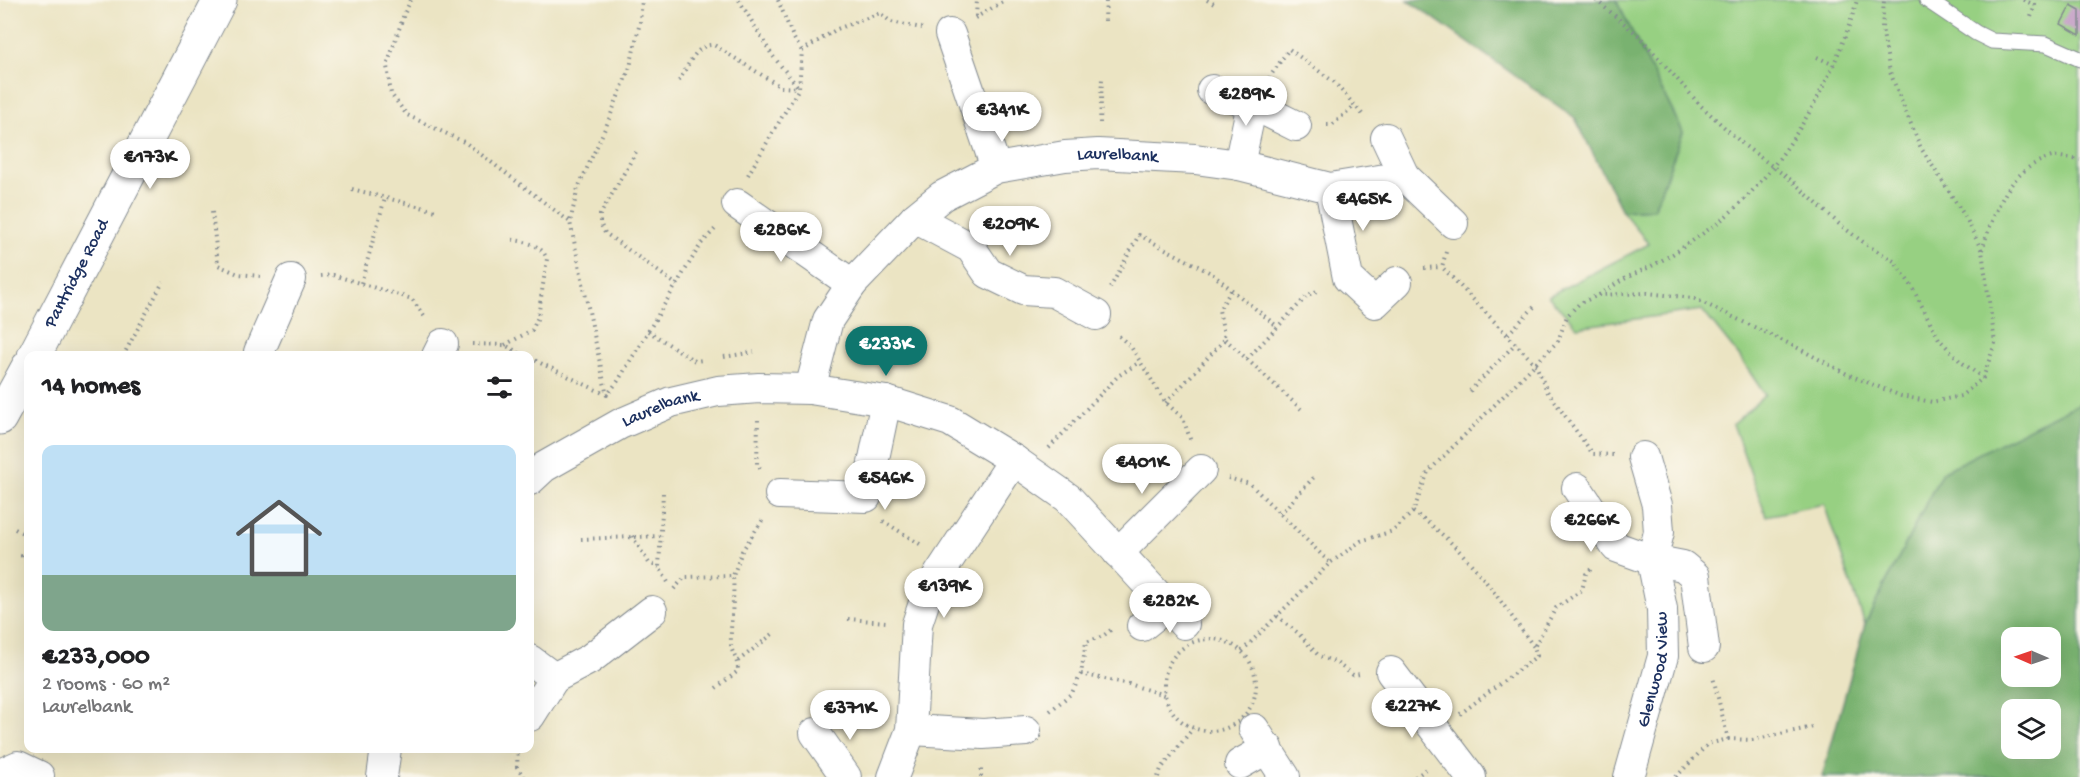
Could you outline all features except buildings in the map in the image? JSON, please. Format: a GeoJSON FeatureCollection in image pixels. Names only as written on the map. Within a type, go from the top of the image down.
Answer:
{"type":"FeatureCollection","features":[{"type":"Feature","properties":{"kind":"street","name":"Pantridge Road"},"geometry":{"type":"LineString","coordinates":[[37,351],[220,0]]}},
{"type":"Feature","properties":{"kind":"street"},"geometry":{"type":"LineString","coordinates":[[950,34],[996,168]]}},
{"type":"Feature","properties":{"kind":"street"},"geometry":{"type":"LineString","coordinates":[[1212,90],[1252,104],[1296,126]]}},
{"type":"Feature","properties":{"kind":"street"},"geometry":{"type":"LineString","coordinates":[[1239,165],[1252,104]]}},
{"type":"Feature","properties":{"kind":"street"},"geometry":{"type":"LineString","coordinates":[[1386,138],[1404,176],[1453,223]]}},
{"type":"Feature","properties":{"kind":"street","name":"Laurelbank"},"geometry":{"type":"LineString","coordinates":[[810,389],[828,320],[852,284],[915,218],[942,196],[996,168],[1065,156],[1098,154],[1195,159],[1239,165],[1330,188],[1404,176]]}},
{"type":"Feature","properties":{"kind":"street"},"geometry":{"type":"LineString","coordinates":[[1330,188],[1348,278],[1375,303],[1397,282]]}},
{"type":"Feature","properties":{"kind":"street"},"geometry":{"type":"LineString","coordinates":[[737,204],[852,284]]}},
{"type":"Feature","properties":{"kind":"street"},"geometry":{"type":"LineString","coordinates":[[915,218],[971,248],[988,273],[1023,290],[1054,292],[1096,315]]}},
{"type":"Feature","properties":{"kind":"street"},"geometry":{"type":"LineString","coordinates":[[259,351],[291,279]]}},
{"type":"Feature","properties":{"kind":"street"},"geometry":{"type":"LineString","coordinates":[[0,418],[24,374]]}},
{"type":"Feature","properties":{"kind":"street","name":"Laurelbank"},"geometry":{"type":"LineString","coordinates":[[534,476],[544,467],[620,424],[671,402],[718,391],[759,388],[810,389],[886,401],[950,421],[1068,498],[1175,615],[1142,626]]}},
{"type":"Feature","properties":{"kind":"street"},"geometry":{"type":"LineString","coordinates":[[780,494],[866,496],[886,401]]}},
{"type":"Feature","properties":{"kind":"street","name":"Glenwood View"},"geometry":{"type":"LineString","coordinates":[[1629,777],[1663,656],[1662,609],[1652,560],[1659,532],[1657,505],[1643,457]]}},
{"type":"Feature","properties":{"kind":"street"},"geometry":{"type":"LineString","coordinates":[[893,777],[911,721],[917,624],[928,591],[1020,465]]}},
{"type":"Feature","properties":{"kind":"street"},"geometry":{"type":"LineString","coordinates":[[1118,553],[1200,470]]}},
{"type":"Feature","properties":{"kind":"street"},"geometry":{"type":"LineString","coordinates":[[1577,488],[1616,547],[1652,560],[1683,566],[1695,576],[1704,647]]}},
{"type":"Feature","properties":{"kind":"street"},"geometry":{"type":"LineString","coordinates":[[534,710],[554,678],[590,659],[652,611]]}},
{"type":"Feature","properties":{"kind":"street"},"geometry":{"type":"LineString","coordinates":[[534,663],[554,678]]}},
{"type":"Feature","properties":{"kind":"street"},"geometry":{"type":"LineString","coordinates":[[1391,672],[1471,777]]}},
{"type":"Feature","properties":{"kind":"street"},"geometry":{"type":"LineString","coordinates":[[911,721],[983,734],[1026,731]]}},
{"type":"Feature","properties":{"kind":"street"},"geometry":{"type":"LineString","coordinates":[[815,733],[846,777]]}},
{"type":"Feature","properties":{"kind":"street"},"geometry":{"type":"LineString","coordinates":[[1240,764],[1261,739],[1285,777]]}},
{"type":"Feature","properties":{"kind":"street"},"geometry":{"type":"LineString","coordinates":[[382,777],[385,753]]}},
{"type":"Feature","properties":{"kind":"street"},"geometry":{"type":"LineString","coordinates":[[0,774],[18,766],[39,776]]}},
{"type":"Feature","properties":{"kind":"lane"},"geometry":{"type":"LineString","coordinates":[[1927,0],[1992,41],[2046,44],[2080,59]]}},
{"type":"Feature","properties":{"kind":"path"},"geometry":{"type":"LineString","coordinates":[[411,0],[387,66],[391,94],[407,115],[466,143],[570,222]]}},
{"type":"Feature","properties":{"kind":"path"},"geometry":{"type":"LineString","coordinates":[[620,424],[606,395],[570,222],[578,188],[608,124],[630,67],[640,22],[642,0]]}},
{"type":"Feature","properties":{"kind":"path"},"geometry":{"type":"LineString","coordinates":[[739,0],[772,55],[799,88]]}},
{"type":"Feature","properties":{"kind":"path"},"geometry":{"type":"LineString","coordinates":[[606,395],[618,381],[701,244],[737,204],[750,168],[799,88],[802,51],[793,37],[778,0]]}},
{"type":"Feature","properties":{"kind":"path"},"geometry":{"type":"LineString","coordinates":[[976,17],[977,0]]}},
{"type":"Feature","properties":{"kind":"path"},"geometry":{"type":"LineString","coordinates":[[1105,21],[1106,0]]}},
{"type":"Feature","properties":{"kind":"path"},"geometry":{"type":"LineString","coordinates":[[1207,0],[1214,4]]}},
{"type":"Feature","properties":{"kind":"path"},"geometry":{"type":"LineString","coordinates":[[1596,0],[1639,36],[1700,105],[1746,146],[1791,180],[1839,224],[1894,261],[1911,285],[1939,339],[1960,362],[1983,378]]}},
{"type":"Feature","properties":{"kind":"path"},"geometry":{"type":"LineString","coordinates":[[1242,651],[1330,563],[1361,541],[1393,531],[1413,512],[1428,472],[1558,341],[1567,316],[1580,303],[1599,296],[1626,278],[1658,263],[1717,223],[1758,184],[1802,124],[1834,65],[1857,0]]}},
{"type":"Feature","properties":{"kind":"path"},"geometry":{"type":"LineString","coordinates":[[1599,296],[1647,293],[1693,297],[1847,374],[1901,396],[1932,402],[1961,396],[1983,378],[1995,343],[1982,250],[1966,218],[1921,148],[1898,94],[1890,72],[1882,27],[1884,0]]}},
{"type":"Feature","properties":{"kind":"path"},"geometry":{"type":"LineString","coordinates":[[802,51],[837,28],[880,13],[891,22],[950,34]]}},
{"type":"Feature","properties":{"kind":"path"},"geometry":{"type":"LineString","coordinates":[[679,81],[700,48],[707,44],[714,45],[781,87],[799,88]]}},
{"type":"Feature","properties":{"kind":"path"},"geometry":{"type":"LineString","coordinates":[[1252,104],[1289,49],[1334,82],[1386,138]]}},
{"type":"Feature","properties":{"kind":"path"},"geometry":{"type":"LineString","coordinates":[[1817,57],[1834,65]]}},
{"type":"Feature","properties":{"kind":"path"},"geometry":{"type":"LineString","coordinates":[[1098,154],[1102,78]]}},
{"type":"Feature","properties":{"kind":"path"},"geometry":{"type":"LineString","coordinates":[[636,152],[600,215],[600,223],[605,233],[676,285]]}},
{"type":"Feature","properties":{"kind":"path"},"geometry":{"type":"LineString","coordinates":[[1982,250],[1993,218],[2007,191],[2020,174],[2054,157],[2080,160]]}},
{"type":"Feature","properties":{"kind":"path"},"geometry":{"type":"LineString","coordinates":[[352,189],[436,211]]}},
{"type":"Feature","properties":{"kind":"path"},"geometry":{"type":"LineString","coordinates":[[361,283],[385,198]]}},
{"type":"Feature","properties":{"kind":"path"},"geometry":{"type":"LineString","coordinates":[[212,212],[218,265],[238,274],[291,279],[333,275],[412,299],[440,350],[505,345],[532,330],[538,317],[547,259],[544,252],[537,246],[509,238]]}},
{"type":"Feature","properties":{"kind":"path"},"geometry":{"type":"LineString","coordinates":[[1453,223],[1442,267],[1536,365],[1547,391],[1593,454],[1643,457]]}},
{"type":"Feature","properties":{"kind":"path"},"geometry":{"type":"LineString","coordinates":[[1278,327],[1211,273],[1139,235],[1096,315],[1131,347],[1166,404],[1183,418],[1200,470],[1250,484],[1330,563]]}},
{"type":"Feature","properties":{"kind":"path"},"geometry":{"type":"LineString","coordinates":[[1247,360],[1308,295],[1348,278]]}},
{"type":"Feature","properties":{"kind":"path"},"geometry":{"type":"LineString","coordinates":[[126,351],[163,282]]}},
{"type":"Feature","properties":{"kind":"path"},"geometry":{"type":"LineString","coordinates":[[1232,289],[1220,309],[1225,339],[1301,410]]}},
{"type":"Feature","properties":{"kind":"path"},"geometry":{"type":"LineString","coordinates":[[1508,334],[1536,305]]}},
{"type":"Feature","properties":{"kind":"path"},"geometry":{"type":"LineString","coordinates":[[648,332],[695,361],[707,359]]}},
{"type":"Feature","properties":{"kind":"path"},"geometry":{"type":"LineString","coordinates":[[1166,404],[1225,339]]}},
{"type":"Feature","properties":{"kind":"path"},"geometry":{"type":"LineString","coordinates":[[1470,392],[1516,342]]}},
{"type":"Feature","properties":{"kind":"path"},"geometry":{"type":"LineString","coordinates":[[505,345],[516,351]]}},
{"type":"Feature","properties":{"kind":"path"},"geometry":{"type":"LineString","coordinates":[[719,357],[754,352]]}},
{"type":"Feature","properties":{"kind":"path"},"geometry":{"type":"LineString","coordinates":[[534,360],[606,395]]}},
{"type":"Feature","properties":{"kind":"path"},"geometry":{"type":"LineString","coordinates":[[1020,465],[1118,376],[1140,362]]}},
{"type":"Feature","properties":{"kind":"path"},"geometry":{"type":"LineString","coordinates":[[716,688],[738,671],[738,660],[731,647],[733,576],[742,551],[780,494],[757,464],[759,388]]}},
{"type":"Feature","properties":{"kind":"path"},"geometry":{"type":"LineString","coordinates":[[1280,514],[1314,477]]}},
{"type":"Feature","properties":{"kind":"path"},"geometry":{"type":"LineString","coordinates":[[663,493],[659,567],[672,590],[685,577],[733,576]]}},
{"type":"Feature","properties":{"kind":"path"},"geometry":{"type":"LineString","coordinates":[[866,496],[879,518],[947,562]]}},
{"type":"Feature","properties":{"kind":"path"},"geometry":{"type":"LineString","coordinates":[[1413,512],[1474,565],[1534,647],[1537,656],[1436,732]]}},
{"type":"Feature","properties":{"kind":"path"},"geometry":{"type":"LineString","coordinates":[[15,529],[24,534]]}},
{"type":"Feature","properties":{"kind":"path"},"geometry":{"type":"LineString","coordinates":[[581,539],[660,536]]}},
{"type":"Feature","properties":{"kind":"path"},"geometry":{"type":"LineString","coordinates":[[632,537],[649,563],[659,567]]}},
{"type":"Feature","properties":{"kind":"path"},"geometry":{"type":"LineString","coordinates":[[1534,647],[1556,608],[1582,590],[1586,573],[1616,547]]}},
{"type":"Feature","properties":{"kind":"path"},"geometry":{"type":"LineString","coordinates":[[1276,616],[1298,633],[1319,656],[1335,662],[1353,675],[1391,672]]}},
{"type":"Feature","properties":{"kind":"path"},"geometry":{"type":"LineString","coordinates":[[848,619],[917,624]]}},
{"type":"Feature","properties":{"kind":"path"},"geometry":{"type":"LineString","coordinates":[[1026,731],[1072,693],[1081,674],[1086,642],[1103,636],[1114,627],[1142,626]]}},
{"type":"Feature","properties":{"kind":"path"},"geometry":{"type":"LineString","coordinates":[[738,660],[774,633]]}},
{"type":"Feature","properties":{"kind":"path"},"geometry":{"type":"LineString","coordinates":[[1207,638],[1222,640],[1242,651],[1254,669],[1257,685],[1254,701],[1245,715],[1233,726],[1218,731],[1202,731],[1192,728],[1174,716],[1166,702],[1163,687],[1170,660],[1180,649],[1193,641],[1207,638]]}},
{"type":"Feature","properties":{"kind":"path"},"geometry":{"type":"LineString","coordinates":[[1704,647],[1719,696],[1728,739]]}},
{"type":"Feature","properties":{"kind":"path"},"geometry":{"type":"LineString","coordinates":[[1081,674],[1129,684],[1165,695]]}},
{"type":"Feature","properties":{"kind":"path"},"geometry":{"type":"LineString","coordinates":[[815,733],[862,706],[911,721]]}},
{"type":"Feature","properties":{"kind":"path"},"geometry":{"type":"LineString","coordinates":[[1676,777],[1708,744],[1728,739],[1752,740],[1813,727]]}},
{"type":"Feature","properties":{"kind":"path"},"geometry":{"type":"LineString","coordinates":[[1158,777],[1161,769],[1192,728]]}},
{"type":"Feature","properties":{"kind":"path"},"geometry":{"type":"LineString","coordinates":[[518,753],[517,767],[524,777]]}},
{"type":"Feature","properties":{"kind":"green space"},"geometry":{"type":"Polygon","coordinates":[[[1408,0],[1616,0],[1683,132],[1654,209],[1622,211],[1575,118],[1408,0]]]}},
{"type":"Feature","properties":{"kind":"green space"},"geometry":{"type":"Polygon","coordinates":[[[1616,0],[2080,0],[2080,403],[1942,472],[1865,624],[1824,504],[1766,516],[1733,424],[1765,395],[1739,356],[1702,310],[1577,327],[1548,296],[1649,244],[1622,211],[1654,209],[1683,132],[1616,0]]]}},
{"type":"Feature","properties":{"kind":"green space"},"geometry":{"type":"Polygon","coordinates":[[[2080,403],[2080,777],[1822,777],[1865,624],[1942,472],[2080,403]]]}}]}
